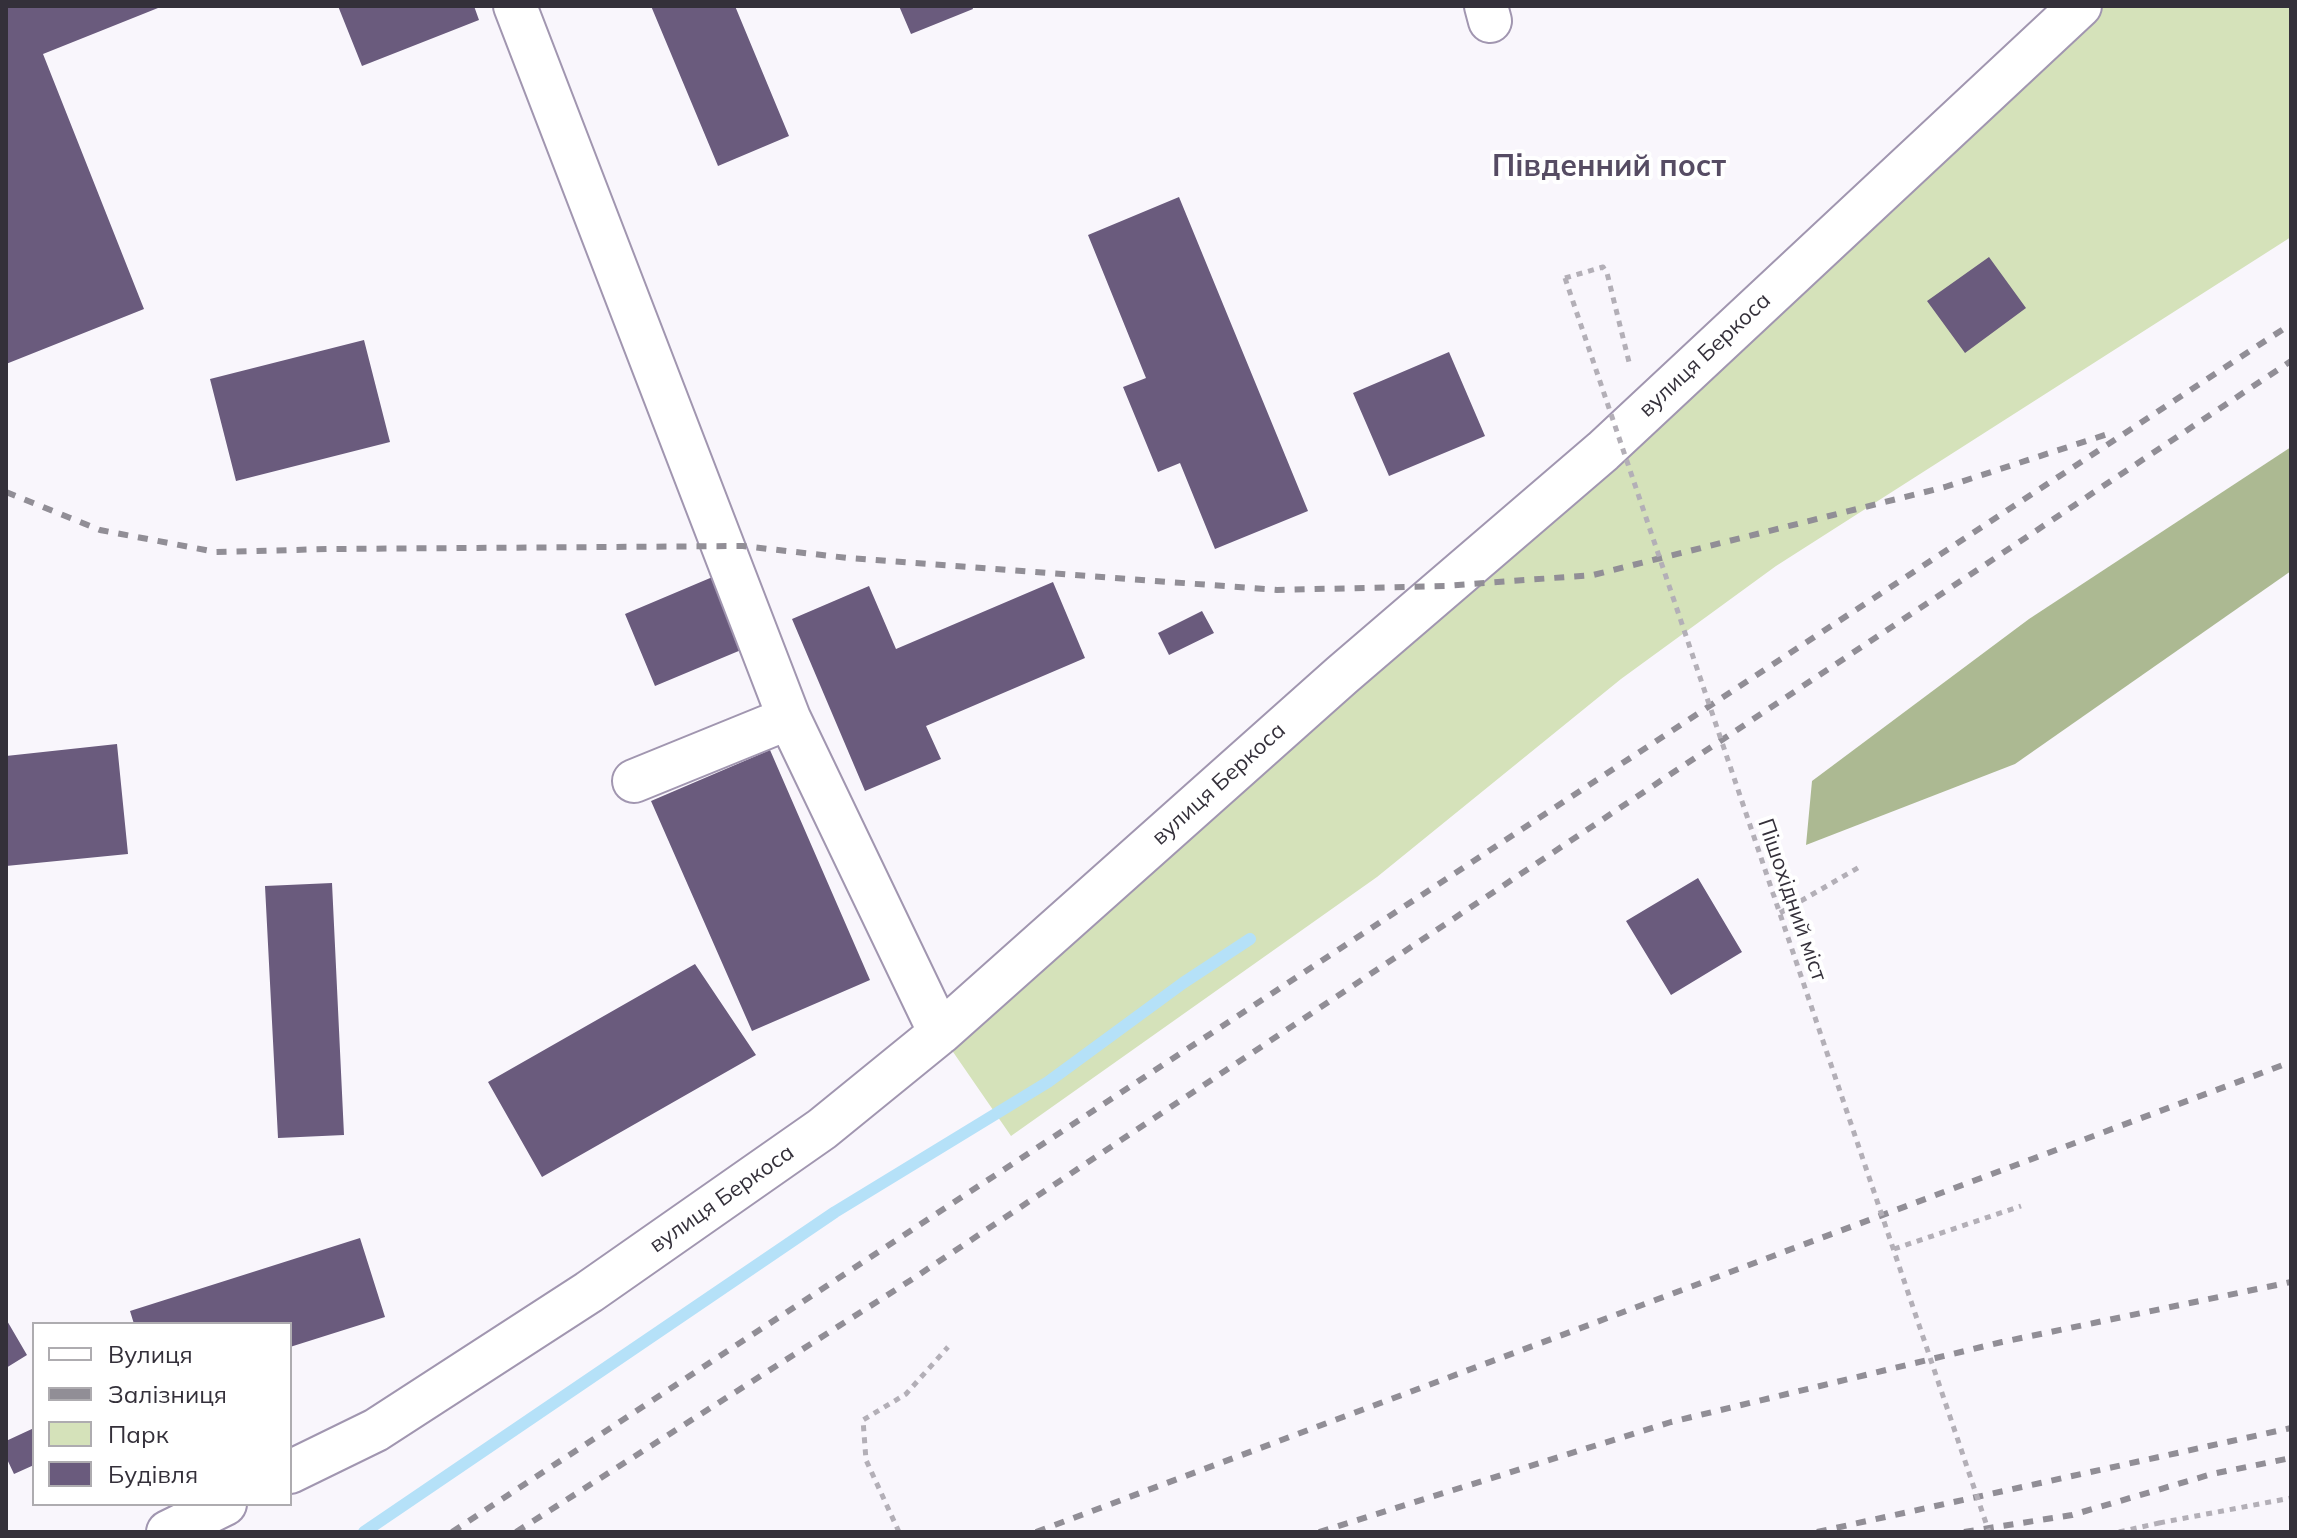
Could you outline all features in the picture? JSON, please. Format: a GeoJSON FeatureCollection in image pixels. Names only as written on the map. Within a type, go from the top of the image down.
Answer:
{"type":"FeatureCollection","features":[{"type":"Feature","properties":{"kind":"street","name":"вулиця Беркоса"},"geometry":{"type":"LineString","coordinates":[[292,1471],[376,1430],[589,1292],[822,1129],[940,1033],[1342,675],[1603,451],[2080,6]]}},
{"type":"Feature","properties":{"kind":"street"},"geometry":{"type":"LineString","coordinates":[[518,7],[789,718],[940,1033]]}},
{"type":"Feature","properties":{"kind":"street"},"geometry":{"type":"LineString","coordinates":[[634,781],[789,718]]}},
{"type":"Feature","properties":{"kind":"street"},"geometry":{"type":"LineString","coordinates":[[168,1532],[221,1506]]}},
{"type":"Feature","properties":{"kind":"path","name":"Пішохідний міст"},"geometry":{"type":"LineString","coordinates":[[1629,362],[1603,267],[1565,278],[1989,1532]]}},
{"type":"Feature","properties":{"kind":"path"},"geometry":{"type":"LineString","coordinates":[[1780,913],[1863,865]]}},
{"type":"Feature","properties":{"kind":"path"},"geometry":{"type":"LineString","coordinates":[[1894,1249],[2021,1206]]}},
{"type":"Feature","properties":{"kind":"path"},"geometry":{"type":"LineString","coordinates":[[899,1532],[866,1460],[863,1420],[906,1394],[948,1347]]}},
{"type":"Feature","properties":{"kind":"path"},"geometry":{"type":"LineString","coordinates":[[2119,1532],[2291,1498]]}},
{"type":"Feature","properties":{"kind":"path"},"geometry":{"type":"LineString","coordinates":[[2159,1523],[2160,1532]]}},
{"type":"Feature","properties":{"kind":"green space"},"geometry":{"type":"Polygon","coordinates":[[[2079,6],[2291,6],[2291,237],[1776,566],[1621,679],[1377,877],[1011,1136],[940,1033],[2079,6]]]}},
{"type":"Feature","properties":{"kind":"green space"},"geometry":{"type":"Polygon","coordinates":[[[2291,447],[2291,571],[2015,764],[1806,845],[1812,781],[2029,619],[2291,447]]]}},
{"type":"Feature","properties":{"kind":"building"},"geometry":{"type":"Polygon","coordinates":[[[6,6],[163,6],[43,54],[144,309],[6,364],[6,6]]]}},
{"type":"Feature","properties":{"kind":"building"},"geometry":{"type":"Polygon","coordinates":[[[338,6],[474,6],[479,20],[362,66],[338,6]]]}},
{"type":"Feature","properties":{"kind":"building"},"geometry":{"type":"Polygon","coordinates":[[[651,6],[735,6],[789,136],[718,166],[651,6]]]}},
{"type":"Feature","properties":{"kind":"building"},"geometry":{"type":"Polygon","coordinates":[[[899,6],[972,6],[973,9],[911,34],[899,6]]]}},
{"type":"Feature","properties":{"kind":"building"},"geometry":{"type":"Polygon","coordinates":[[[1179,197],[1308,511],[1215,549],[1180,463],[1158,472],[1123,387],[1146,378],[1088,235],[1179,197]]]}},
{"type":"Feature","properties":{"kind":"building"},"geometry":{"type":"Polygon","coordinates":[[[1989,257],[2026,308],[1965,353],[1927,301],[1989,257]]]}},
{"type":"Feature","properties":{"kind":"building"},"geometry":{"type":"Polygon","coordinates":[[[364,340],[390,442],[236,481],[210,379],[364,340]]]}},
{"type":"Feature","properties":{"kind":"building"},"geometry":{"type":"Polygon","coordinates":[[[1449,352],[1485,436],[1389,476],[1353,393],[1449,352]]]}},
{"type":"Feature","properties":{"kind":"building"},"geometry":{"type":"Polygon","coordinates":[[[722,573],[753,645],[655,686],[625,614],[722,573]]]}},
{"type":"Feature","properties":{"kind":"building"},"geometry":{"type":"Polygon","coordinates":[[[1053,582],[1085,658],[926,726],[941,759],[865,791],[792,619],[869,586],[896,649],[1053,582]]]}},
{"type":"Feature","properties":{"kind":"building"},"geometry":{"type":"Polygon","coordinates":[[[1202,611],[1214,633],[1169,655],[1158,633],[1202,611]]]}},
{"type":"Feature","properties":{"kind":"building"},"geometry":{"type":"Polygon","coordinates":[[[117,744],[128,854],[6,866],[6,756],[117,744]]]}},
{"type":"Feature","properties":{"kind":"building"},"geometry":{"type":"Polygon","coordinates":[[[770,750],[870,980],[752,1031],[651,801],[770,750]]]}},
{"type":"Feature","properties":{"kind":"building"},"geometry":{"type":"Polygon","coordinates":[[[1698,878],[1742,952],[1671,995],[1626,921],[1698,878]]]}},
{"type":"Feature","properties":{"kind":"building"},"geometry":{"type":"Polygon","coordinates":[[[332,883],[344,1135],[278,1138],[265,886],[332,883]]]}},
{"type":"Feature","properties":{"kind":"building"},"geometry":{"type":"Polygon","coordinates":[[[695,964],[756,1055],[542,1177],[488,1082],[695,964]]]}},
{"type":"Feature","properties":{"kind":"building"},"geometry":{"type":"Polygon","coordinates":[[[360,1238],[385,1317],[292,1346],[292,1322],[133,1322],[130,1311],[360,1238]]]}},
{"type":"Feature","properties":{"kind":"building"},"geometry":{"type":"Polygon","coordinates":[[[6,1319],[27,1355],[6,1368],[6,1319]]]}},
{"type":"Feature","properties":{"kind":"building"},"geometry":{"type":"Polygon","coordinates":[[[32,1429],[32,1466],[14,1474],[6,1457],[6,1441],[32,1429]]]}},
{"type":"Feature","properties":{"kind":"waterway"},"geometry":{"type":"LineString","coordinates":[[364,1532],[835,1212],[1048,1082],[1183,983],[1250,939]]}},
{"type":"Feature","properties":{"kind":"railway"},"geometry":{"type":"LineString","coordinates":[[452,1532],[2291,324]]}},
{"type":"Feature","properties":{"kind":"railway"},"geometry":{"type":"LineString","coordinates":[[516,1532],[911,1280],[2291,361]]}},
{"type":"Feature","properties":{"kind":"railway"},"geometry":{"type":"LineString","coordinates":[[6,492],[100,530],[216,552],[743,546],[848,558],[1277,590],[1445,586],[1593,575],[1945,487],[2114,432]]}},
{"type":"Feature","properties":{"kind":"railway"},"geometry":{"type":"LineString","coordinates":[[1036,1532],[2291,1062]]}},
{"type":"Feature","properties":{"kind":"railway"},"geometry":{"type":"LineString","coordinates":[[1319,1532],[1671,1422],[2002,1342],[2291,1282]]}},
{"type":"Feature","properties":{"kind":"railway"},"geometry":{"type":"LineString","coordinates":[[1817,1532],[2291,1428]]}},
{"type":"Feature","properties":{"kind":"railway"},"geometry":{"type":"LineString","coordinates":[[1964,1532],[2072,1515],[2212,1474],[2291,1458]]}},
{"type":"Feature","properties":{"kind":"district","name":"Південний пост"},"geometry":{"type":"Point","coordinates":[1609,167]}}]}
